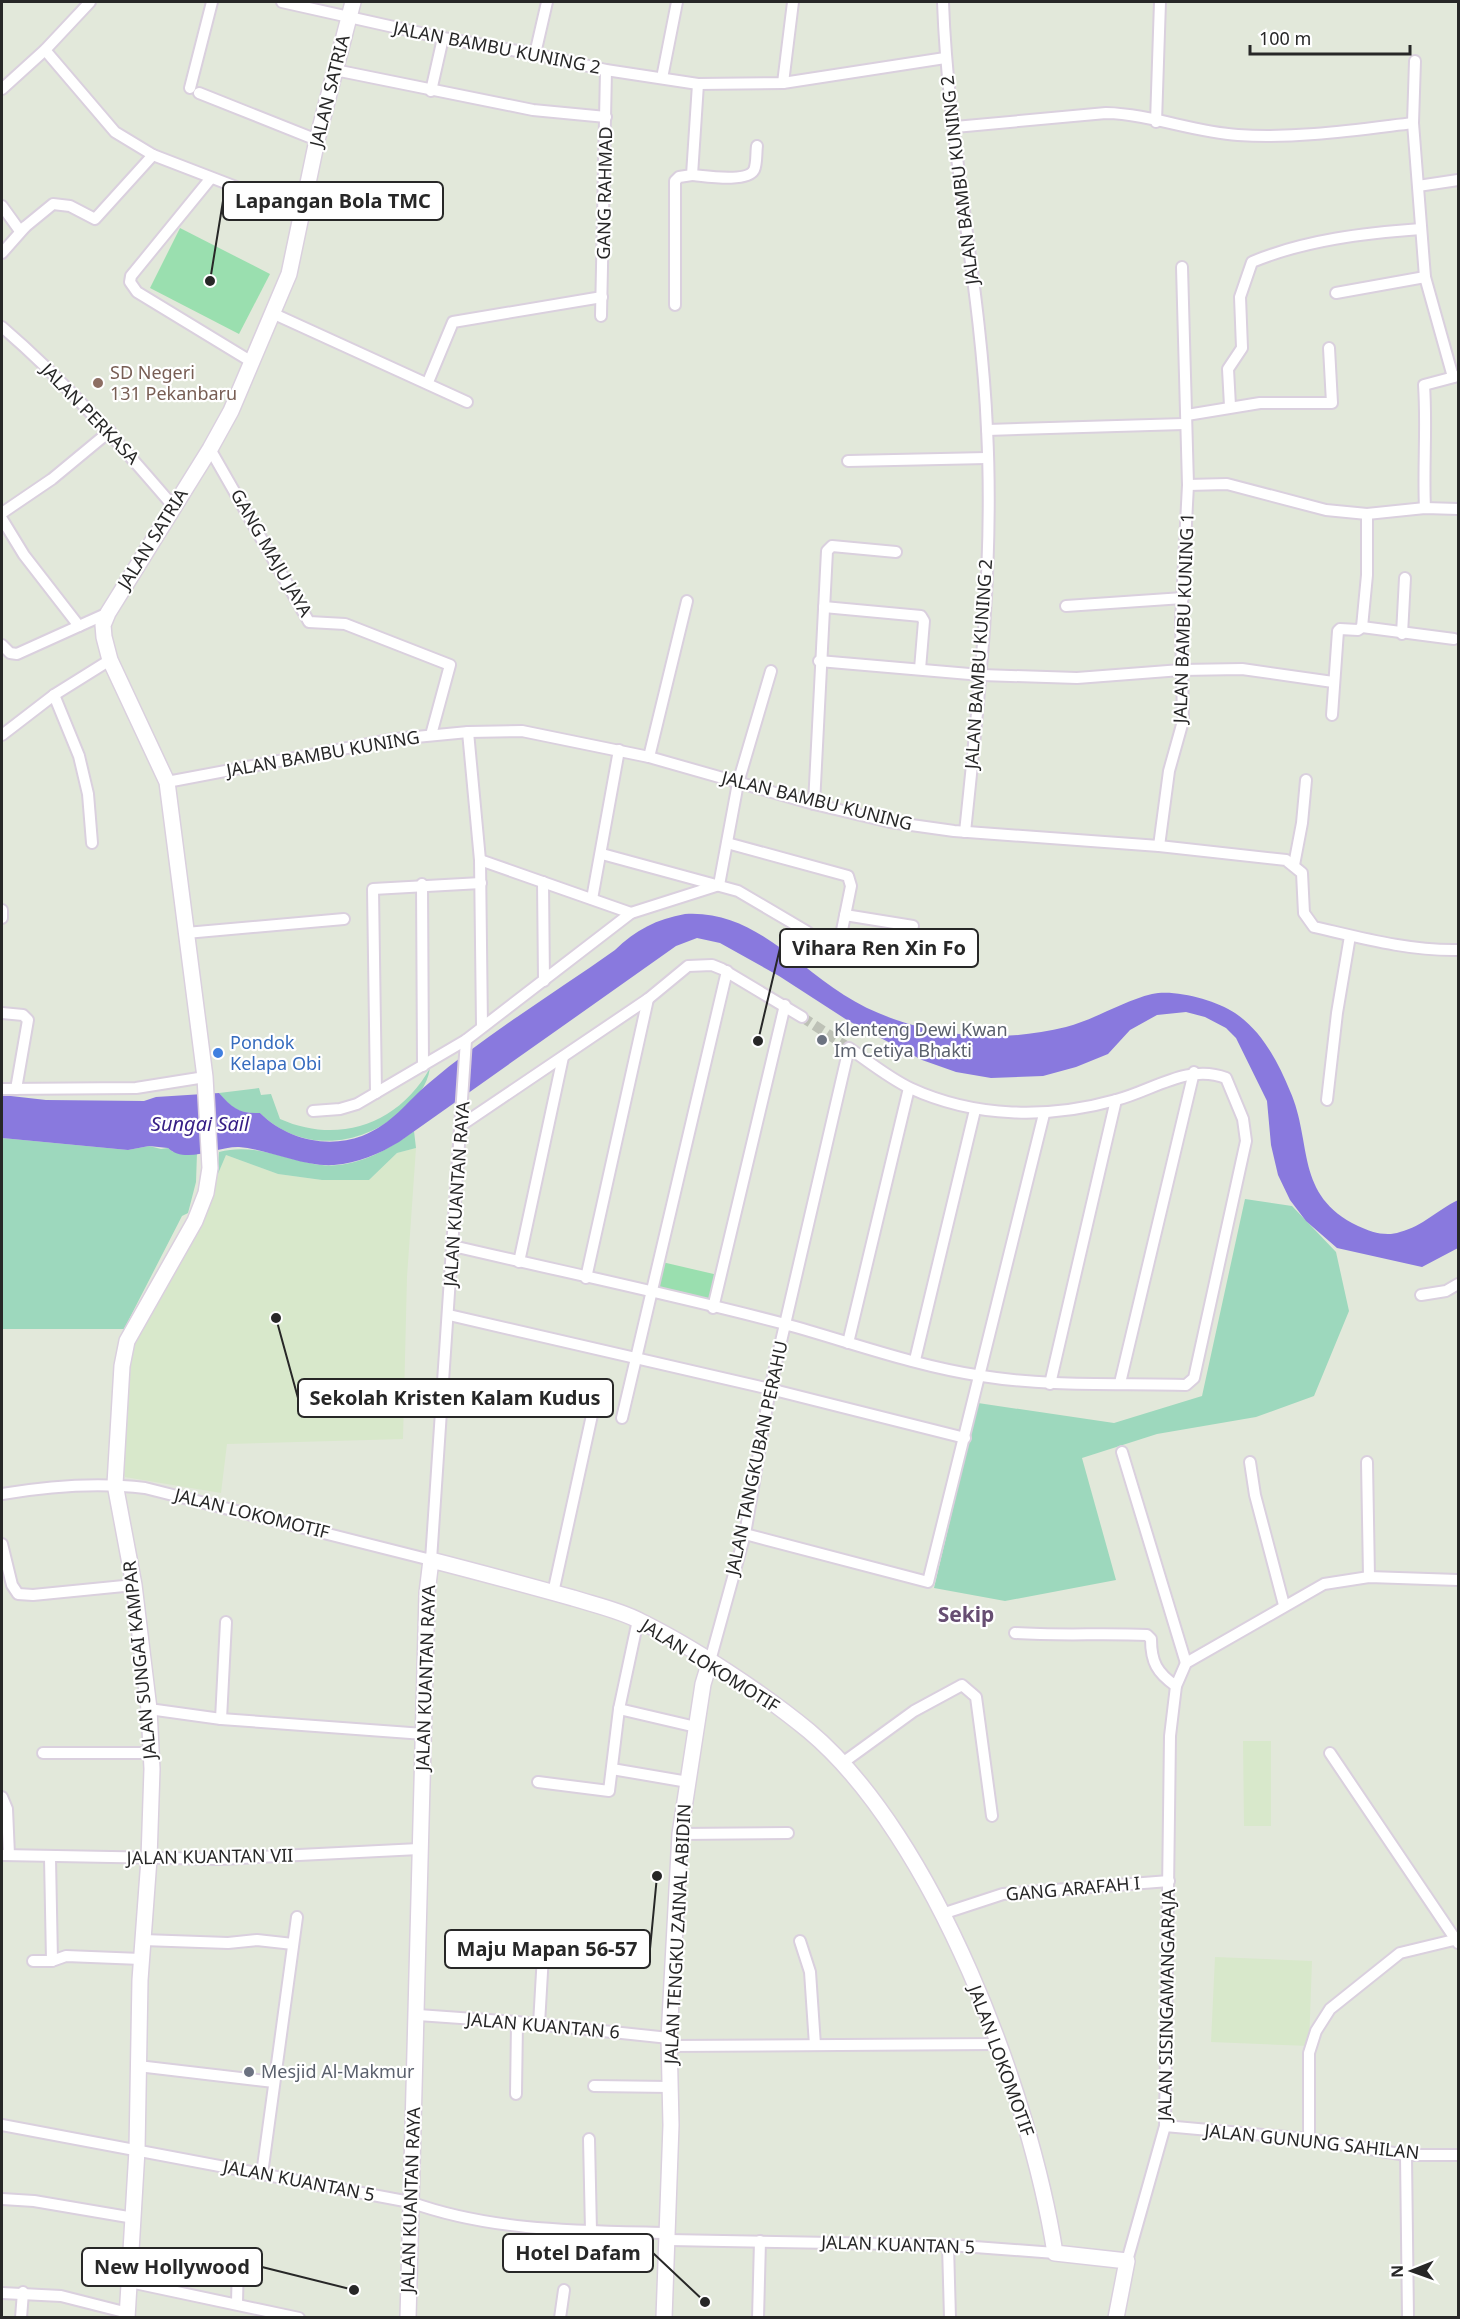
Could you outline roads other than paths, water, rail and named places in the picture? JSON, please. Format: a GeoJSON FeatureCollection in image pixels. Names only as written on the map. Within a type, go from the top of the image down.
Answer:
{"type":"FeatureCollection","features":[{"type":"Feature","properties":{"kind":"street"},"geometry":{"type":"LineString","coordinates":[[2,89],[45,50],[90,2]]}},
{"type":"Feature","properties":{"kind":"street"},"geometry":{"type":"LineString","coordinates":[[212,2],[194,91],[317,140]]}},
{"type":"Feature","properties":{"kind":"street","name":"JALAN BAMBU KUNING 2"},"geometry":{"type":"LineString","coordinates":[[282,2],[442,38],[535,54],[606,70],[698,84],[783,83],[945,58],[955,127],[987,430],[981,675],[965,832]]}},
{"type":"Feature","properties":{"kind":"street","name":"JALAN SATRIA"},"geometry":{"type":"LineString","coordinates":[[210,1168],[205,1083],[166,782],[110,660],[103,625],[173,506],[210,450],[231,411],[289,274],[317,140],[353,2]]}},
{"type":"Feature","properties":{"kind":"street"},"geometry":{"type":"LineString","coordinates":[[535,54],[548,2]]}},
{"type":"Feature","properties":{"kind":"street"},"geometry":{"type":"LineString","coordinates":[[662,78],[677,2]]}},
{"type":"Feature","properties":{"kind":"street"},"geometry":{"type":"LineString","coordinates":[[783,83],[793,2]]}},
{"type":"Feature","properties":{"kind":"street"},"geometry":{"type":"LineString","coordinates":[[943,2],[945,58]]}},
{"type":"Feature","properties":{"kind":"street"},"geometry":{"type":"LineString","coordinates":[[1156,122],[1160,2]]}},
{"type":"Feature","properties":{"kind":"street"},"geometry":{"type":"LineString","coordinates":[[431,91],[442,38]]}},
{"type":"Feature","properties":{"kind":"street"},"geometry":{"type":"LineString","coordinates":[[45,50],[104,122],[116,132],[153,155],[301,212]]}},
{"type":"Feature","properties":{"kind":"street"},"geometry":{"type":"LineString","coordinates":[[1415,61],[1413,123],[1425,278],[1456,377],[1424,386],[1427,421],[1423,469],[1425,508]]}},
{"type":"Feature","properties":{"kind":"street"},"geometry":{"type":"LineString","coordinates":[[335,70],[533,110],[606,117]]}},
{"type":"Feature","properties":{"kind":"street","name":"GANG RAHMAD"},"geometry":{"type":"LineString","coordinates":[[601,316],[606,70]]}},
{"type":"Feature","properties":{"kind":"street"},"geometry":{"type":"LineString","coordinates":[[692,175],[698,84]]}},
{"type":"Feature","properties":{"kind":"street"},"geometry":{"type":"LineString","coordinates":[[955,127],[1106,113],[1128,113],[1156,122],[1196,130],[1277,136],[1413,123]]}},
{"type":"Feature","properties":{"kind":"street"},"geometry":{"type":"LineString","coordinates":[[675,305],[675,181],[679,177],[692,175],[732,178],[748,176],[753,170],[757,146]]}},
{"type":"Feature","properties":{"kind":"street"},"geometry":{"type":"LineString","coordinates":[[2,206],[20,231],[53,204],[70,206],[91,219],[99,218],[153,155]]}},
{"type":"Feature","properties":{"kind":"street"},"geometry":{"type":"LineString","coordinates":[[211,178],[131,276],[130,282],[136,292],[252,362]]}},
{"type":"Feature","properties":{"kind":"street"},"geometry":{"type":"LineString","coordinates":[[1418,186],[1458,180]]}},
{"type":"Feature","properties":{"kind":"street"},"geometry":{"type":"LineString","coordinates":[[2,253],[25,227]]}},
{"type":"Feature","properties":{"kind":"street"},"geometry":{"type":"LineString","coordinates":[[1230,406],[1228,369],[1242,348],[1240,297],[1252,262],[1274,253],[1366,232],[1421,229]]}},
{"type":"Feature","properties":{"kind":"street","name":"JALAN BAMBU KUNING 1"},"geometry":{"type":"LineString","coordinates":[[1159,846],[1170,771],[1183,721],[1181,670],[1188,485],[1182,267]]}},
{"type":"Feature","properties":{"kind":"street"},"geometry":{"type":"LineString","coordinates":[[1336,293],[1425,278]]}},
{"type":"Feature","properties":{"kind":"street"},"geometry":{"type":"LineString","coordinates":[[428,382],[454,321],[602,297]]}},
{"type":"Feature","properties":{"kind":"street"},"geometry":{"type":"LineString","coordinates":[[272,313],[428,382],[467,402]]}},
{"type":"Feature","properties":{"kind":"street","name":"JALAN PERKASA"},"geometry":{"type":"LineString","coordinates":[[2,327],[110,431],[173,506]]}},
{"type":"Feature","properties":{"kind":"street"},"geometry":{"type":"LineString","coordinates":[[987,430],[1186,419],[1230,406],[1332,403],[1329,348]]}},
{"type":"Feature","properties":{"kind":"street"},"geometry":{"type":"LineString","coordinates":[[2,513],[52,479],[110,431]]}},
{"type":"Feature","properties":{"kind":"street","name":"GANG MAJU JAYA"},"geometry":{"type":"LineString","coordinates":[[210,450],[309,622],[345,624],[450,665],[431,735]]}},
{"type":"Feature","properties":{"kind":"street"},"geometry":{"type":"LineString","coordinates":[[849,461],[987,458]]}},
{"type":"Feature","properties":{"kind":"street"},"geometry":{"type":"LineString","coordinates":[[1188,485],[1227,484],[1326,510],[1367,514],[1425,508],[1458,509]]}},
{"type":"Feature","properties":{"kind":"street"},"geometry":{"type":"LineString","coordinates":[[1362,627],[1367,575],[1367,514]]}},
{"type":"Feature","properties":{"kind":"street"},"geometry":{"type":"LineString","coordinates":[[2,519],[24,555],[79,626]]}},
{"type":"Feature","properties":{"kind":"street"},"geometry":{"type":"LineString","coordinates":[[814,804],[819,661],[827,551],[832,546],[896,552]]}},
{"type":"Feature","properties":{"kind":"street"},"geometry":{"type":"LineString","coordinates":[[1402,634],[1406,578]]}},
{"type":"Feature","properties":{"kind":"street"},"geometry":{"type":"LineString","coordinates":[[1066,606],[1183,598]]}},
{"type":"Feature","properties":{"kind":"street"},"geometry":{"type":"LineString","coordinates":[[649,757],[687,602]]}},
{"type":"Feature","properties":{"kind":"street"},"geometry":{"type":"LineString","coordinates":[[824,607],[921,616],[924,621],[920,669]]}},
{"type":"Feature","properties":{"kind":"street"},"geometry":{"type":"LineString","coordinates":[[2,645],[10,653],[18,654],[108,613]]}},
{"type":"Feature","properties":{"kind":"street"},"geometry":{"type":"LineString","coordinates":[[1332,716],[1333,682],[1340,629],[1358,630],[1362,627],[1454,639]]}},
{"type":"Feature","properties":{"kind":"street"},"geometry":{"type":"LineString","coordinates":[[2,735],[54,695],[110,660]]}},
{"type":"Feature","properties":{"kind":"street"},"geometry":{"type":"LineString","coordinates":[[819,661],[981,675],[1077,678],[1181,670],[1242,669],[1333,682]]}},
{"type":"Feature","properties":{"kind":"street"},"geometry":{"type":"LineString","coordinates":[[719,885],[738,783],[771,671]]}},
{"type":"Feature","properties":{"kind":"street"},"geometry":{"type":"LineString","coordinates":[[54,695],[79,756],[88,794],[92,843]]}},
{"type":"Feature","properties":{"kind":"street","name":"JALAN BAMBU KUNING"},"geometry":{"type":"LineString","coordinates":[[166,782],[395,739],[468,732],[522,731],[649,757],[814,804],[890,822],[965,832],[1159,846],[1286,861],[1294,865]]}},
{"type":"Feature","properties":{"kind":"street"},"geometry":{"type":"LineString","coordinates":[[468,732],[480,860],[483,1027]]}},
{"type":"Feature","properties":{"kind":"street"},"geometry":{"type":"LineString","coordinates":[[592,899],[602,854],[619,750]]}},
{"type":"Feature","properties":{"kind":"street"},"geometry":{"type":"LineString","coordinates":[[1306,780],[1302,823],[1294,865],[1302,873],[1304,913],[1307,921],[1314,927],[1350,936],[1434,951],[1458,950]]}},
{"type":"Feature","properties":{"kind":"street"},"geometry":{"type":"LineString","coordinates":[[602,854],[738,891],[767,907],[832,952],[838,950],[852,881],[848,876],[727,843]]}},
{"type":"Feature","properties":{"kind":"street"},"geometry":{"type":"LineString","coordinates":[[480,860],[631,913]]}},
{"type":"Feature","properties":{"kind":"street"},"geometry":{"type":"LineString","coordinates":[[543,882],[544,981]]}},
{"type":"Feature","properties":{"kind":"street"},"geometry":{"type":"LineString","coordinates":[[376,1093],[372,891],[375,888],[480,883]]}},
{"type":"Feature","properties":{"kind":"street"},"geometry":{"type":"LineString","coordinates":[[422,885],[423,1066]]}},
{"type":"Feature","properties":{"kind":"street"},"geometry":{"type":"LineString","coordinates":[[313,1111],[340,1109],[376,1093],[466,1044],[483,1027],[631,913],[719,885]]}},
{"type":"Feature","properties":{"kind":"street"},"geometry":{"type":"LineString","coordinates":[[2,910],[2,918]]}},
{"type":"Feature","properties":{"kind":"street"},"geometry":{"type":"LineString","coordinates":[[845,915],[913,926]]}},
{"type":"Feature","properties":{"kind":"street"},"geometry":{"type":"LineString","coordinates":[[186,933],[344,918]]}},
{"type":"Feature","properties":{"kind":"street"},"geometry":{"type":"LineString","coordinates":[[1327,1100],[1337,1013],[1350,936]]}},
{"type":"Feature","properties":{"kind":"street"},"geometry":{"type":"LineString","coordinates":[[463,1124],[648,999],[688,966],[712,965],[727,971],[802,1017]]}},
{"type":"Feature","properties":{"kind":"street"},"geometry":{"type":"LineString","coordinates":[[622,1418],[727,971]]}},
{"type":"Feature","properties":{"kind":"street"},"geometry":{"type":"LineString","coordinates":[[586,1278],[648,999]]}},
{"type":"Feature","properties":{"kind":"street"},"geometry":{"type":"LineString","coordinates":[[713,1308],[785,1005]]}},
{"type":"Feature","properties":{"kind":"street"},"geometry":{"type":"LineString","coordinates":[[2,1013],[23,1015],[28,1020],[16,1089]]}},
{"type":"Feature","properties":{"kind":"street","name":"JALAN KUANTAN RAYA"},"geometry":{"type":"LineString","coordinates":[[410,2317],[410,2202],[418,2015],[419,1849],[427,1593],[463,1124],[466,1044]]}},
{"type":"Feature","properties":{"kind":"street","name":"JALAN TANGKUBAN PERAHU"},"geometry":{"type":"LineString","coordinates":[[710,1661],[745,1534],[770,1389],[849,1047],[909,1088]]}},
{"type":"Feature","properties":{"kind":"street"},"geometry":{"type":"LineString","coordinates":[[519,1262],[563,1057]]}},
{"type":"Feature","properties":{"kind":"street"},"geometry":{"type":"LineString","coordinates":[[453,1246],[784,1324],[848,1343],[981,1376],[1050,1384],[1186,1385],[1194,1378],[1246,1141],[1244,1119],[1226,1078],[1194,1072],[1116,1101],[1044,1114],[975,1110],[909,1088],[848,1343]]}},
{"type":"Feature","properties":{"kind":"street"},"geometry":{"type":"LineString","coordinates":[[1120,1383],[1194,1072]]}},
{"type":"Feature","properties":{"kind":"street"},"geometry":{"type":"LineString","coordinates":[[2,1089],[136,1088],[205,1083]]}},
{"type":"Feature","properties":{"kind":"street"},"geometry":{"type":"LineString","coordinates":[[1050,1384],[1116,1101]]}},
{"type":"Feature","properties":{"kind":"street"},"geometry":{"type":"LineString","coordinates":[[915,1360],[975,1110]]}},
{"type":"Feature","properties":{"kind":"street"},"geometry":{"type":"LineString","coordinates":[[745,1534],[928,1582],[981,1376],[1044,1114]]}},
{"type":"Feature","properties":{"kind":"street","name":"JALAN SUNGAI KAMPAR"},"geometry":{"type":"LineString","coordinates":[[128,2315],[137,2150],[141,1959],[149,1859],[151,1753],[149,1708],[134,1585],[115,1484],[123,1353],[127,1341],[195,1221],[206,1193],[210,1168]]}},
{"type":"Feature","properties":{"kind":"street"},"geometry":{"type":"LineString","coordinates":[[1421,1295],[1446,1291],[1458,1284]]}},
{"type":"Feature","properties":{"kind":"street"},"geometry":{"type":"LineString","coordinates":[[449,1315],[636,1357],[965,1438]]}},
{"type":"Feature","properties":{"kind":"street"},"geometry":{"type":"LineString","coordinates":[[553,1593],[592,1415]]}},
{"type":"Feature","properties":{"kind":"street"},"geometry":{"type":"LineString","coordinates":[[1122,1452],[1186,1663],[1324,1584],[1369,1577],[1458,1580]]}},
{"type":"Feature","properties":{"kind":"street"},"geometry":{"type":"LineString","coordinates":[[1250,1462],[1255,1495],[1284,1605]]}},
{"type":"Feature","properties":{"kind":"street"},"geometry":{"type":"LineString","coordinates":[[1367,1462],[1369,1577]]}},
{"type":"Feature","properties":{"kind":"street","name":"JALAN LOKOMOTIF"},"geometry":{"type":"LineString","coordinates":[[2,1494],[45,1486],[115,1484],[145,1488],[252,1513],[553,1593],[638,1620],[710,1661],[809,1731],[867,1795],[909,1855],[942,1914],[998,2043],[1046,2200],[1055,2253]]}},
{"type":"Feature","properties":{"kind":"street"},"geometry":{"type":"LineString","coordinates":[[2,1544],[12,1585],[18,1594],[33,1595],[134,1585]]}},
{"type":"Feature","properties":{"kind":"street"},"geometry":{"type":"LineString","coordinates":[[537,1782],[609,1791],[619,1709],[638,1620]]}},
{"type":"Feature","properties":{"kind":"street"},"geometry":{"type":"LineString","coordinates":[[221,1719],[226,1622]]}},
{"type":"Feature","properties":{"kind":"street"},"geometry":{"type":"LineString","coordinates":[[1015,1633],[1075,1636],[1147,1635],[1151,1639],[1151,1658],[1155,1666],[1176,1686]]}},
{"type":"Feature","properties":{"kind":"street","name":"JALAN TENGKU ZAINAL ABIDIN"},"geometry":{"type":"LineString","coordinates":[[664,2318],[669,2236],[669,2042],[680,1834],[696,1727],[710,1661]]}},
{"type":"Feature","properties":{"kind":"street","name":"JALAN SISINGAMANGARAJA"},"geometry":{"type":"LineString","coordinates":[[1116,2318],[1127,2261],[1165,2126],[1170,1736],[1176,1686],[1186,1663]]}},
{"type":"Feature","properties":{"kind":"street"},"geometry":{"type":"LineString","coordinates":[[841,1764],[914,1711],[962,1685],[976,1697],[992,1816]]}},
{"type":"Feature","properties":{"kind":"street"},"geometry":{"type":"LineString","coordinates":[[149,1708],[221,1719],[424,1734]]}},
{"type":"Feature","properties":{"kind":"street"},"geometry":{"type":"LineString","coordinates":[[619,1709],[696,1727]]}},
{"type":"Feature","properties":{"kind":"street"},"geometry":{"type":"LineString","coordinates":[[43,1753],[151,1753]]}},
{"type":"Feature","properties":{"kind":"street"},"geometry":{"type":"LineString","coordinates":[[1309,2139],[1309,2053],[1316,2031],[1330,2009],[1400,1953],[1457,1940],[1330,1753]]}},
{"type":"Feature","properties":{"kind":"street"},"geometry":{"type":"LineString","coordinates":[[612,1769],[687,1782]]}},
{"type":"Feature","properties":{"kind":"street"},"geometry":{"type":"LineString","coordinates":[[2,1797],[7,1809],[5,1855]]}},
{"type":"Feature","properties":{"kind":"street"},"geometry":{"type":"LineString","coordinates":[[680,1834],[788,1833]]}},
{"type":"Feature","properties":{"kind":"street","name":"JALAN KUANTAN VII"},"geometry":{"type":"LineString","coordinates":[[5,1855],[50,1858],[241,1858],[419,1849]]}},
{"type":"Feature","properties":{"kind":"street"},"geometry":{"type":"LineString","coordinates":[[50,1858],[52,1961]]}},
{"type":"Feature","properties":{"kind":"street","name":"GANG ARAFAH I"},"geometry":{"type":"LineString","coordinates":[[942,1914],[1003,1894],[1169,1881]]}},
{"type":"Feature","properties":{"kind":"street"},"geometry":{"type":"LineString","coordinates":[[262,2174],[297,1917]]}},
{"type":"Feature","properties":{"kind":"street"},"geometry":{"type":"LineString","coordinates":[[143,1940],[228,1943],[257,1940],[293,1944]]}},
{"type":"Feature","properties":{"kind":"street"},"geometry":{"type":"LineString","coordinates":[[800,1941],[810,1972],[815,2045]]}},
{"type":"Feature","properties":{"kind":"street"},"geometry":{"type":"LineString","coordinates":[[539,2024],[543,1955]]}},
{"type":"Feature","properties":{"kind":"street"},"geometry":{"type":"LineString","coordinates":[[33,1961],[52,1961],[66,1956],[141,1959]]}},
{"type":"Feature","properties":{"kind":"street","name":"JALAN KUANTAN 6"},"geometry":{"type":"LineString","coordinates":[[418,2015],[539,2024],[669,2042],[815,2045],[998,2043]]}},
{"type":"Feature","properties":{"kind":"street"},"geometry":{"type":"LineString","coordinates":[[516,2094],[517,2022]]}},
{"type":"Feature","properties":{"kind":"street"},"geometry":{"type":"LineString","coordinates":[[138,2066],[274,2082]]}},
{"type":"Feature","properties":{"kind":"street"},"geometry":{"type":"LineString","coordinates":[[594,2086],[670,2087]]}},
{"type":"Feature","properties":{"kind":"street","name":"JALAN KUANTAN 5"},"geometry":{"type":"LineString","coordinates":[[2,2125],[410,2202],[446,2215],[551,2230],[760,2241],[948,2245],[1127,2261]]}},
{"type":"Feature","properties":{"kind":"street","name":"JALAN GUNUNG SAHILAN"},"geometry":{"type":"LineString","coordinates":[[1165,2126],[1309,2139],[1406,2155],[1458,2155]]}},
{"type":"Feature","properties":{"kind":"street"},"geometry":{"type":"LineString","coordinates":[[589,2139],[591,2231]]}},
{"type":"Feature","properties":{"kind":"street"},"geometry":{"type":"LineString","coordinates":[[1406,2155],[1408,2318]]}},
{"type":"Feature","properties":{"kind":"street"},"geometry":{"type":"LineString","coordinates":[[2,2199],[34,2201],[134,2218]]}},
{"type":"Feature","properties":{"kind":"street"},"geometry":{"type":"LineString","coordinates":[[758,2318],[760,2241]]}},
{"type":"Feature","properties":{"kind":"street"},"geometry":{"type":"LineString","coordinates":[[948,2245],[950,2318]]}},
{"type":"Feature","properties":{"kind":"street"},"geometry":{"type":"LineString","coordinates":[[219,2257],[231,2256],[238,2261],[237,2303]]}},
{"type":"Feature","properties":{"kind":"street"},"geometry":{"type":"LineString","coordinates":[[130,2282],[237,2303],[269,2314],[299,2318]]}},
{"type":"Feature","properties":{"kind":"street"},"geometry":{"type":"LineString","coordinates":[[560,2318],[564,2290]]}},
{"type":"Feature","properties":{"kind":"street"},"geometry":{"type":"LineString","coordinates":[[2,2292],[61,2296],[128,2315]]}},
{"type":"Feature","properties":{"kind":"street"},"geometry":{"type":"LineString","coordinates":[[21,2318],[23,2292]]}},
{"type":"Feature","properties":{"kind":"water","name":"Sungai Sail"},"geometry":{"type":"Polygon","coordinates":[[[685,914],[709,915],[730,920],[750,929],[856,1002],[895,1020],[938,1031],[981,1036],[1038,1033],[1077,1024],[1131,1001],[1161,993],[1183,994],[1227,1008],[1245,1020],[1274,1058],[1297,1110],[1314,1183],[1324,1199],[1338,1213],[1358,1226],[1384,1234],[1416,1226],[1458,1200],[1458,1248],[1422,1267],[1337,1248],[1306,1221],[1290,1200],[1278,1175],[1271,1145],[1267,1101],[1236,1038],[1226,1028],[1205,1017],[1186,1012],[1157,1015],[1130,1030],[1108,1054],[1076,1067],[1043,1076],[991,1078],[956,1072],[922,1060],[847,1020],[779,976],[720,943],[697,938],[676,946],[399,1142],[360,1160],[322,1165],[239,1147],[183,1155],[168,1148],[149,1146],[128,1150],[2,1138],[2,1095],[46,1100],[144,1101],[156,1097],[219,1093],[237,1109],[260,1113],[270,1122],[294,1135],[335,1142],[362,1136],[391,1119],[451,1065],[615,950],[630,937],[656,922],[685,914]]]}},
{"type":"Feature","properties":{"kind":"tunnel"},"geometry":{"type":"LineString","coordinates":[[802,1017],[849,1048]]}},
{"type":"Feature","properties":{"kind":"place","name":"Lapangan Bola TMC"},"geometry":{"type":"Point","coordinates":[210,281]}},
{"type":"Feature","properties":{"kind":"place","name":"SD Negeri 131 Pekanbaru"},"geometry":{"type":"Point","coordinates":[98,383]}},
{"type":"Feature","properties":{"kind":"place","name":"Klenteng Dewi Kwan Im Cetiya Bhakti"},"geometry":{"type":"Point","coordinates":[822,1040]}},
{"type":"Feature","properties":{"kind":"place","name":"Vihara Ren Xin Fo"},"geometry":{"type":"Point","coordinates":[758,1041]}},
{"type":"Feature","properties":{"kind":"place","name":"Pondok Kelapa Obi"},"geometry":{"type":"Point","coordinates":[218,1053]}},
{"type":"Feature","properties":{"kind":"place","name":"Sekolah Kristen Kalam Kudus"},"geometry":{"type":"Point","coordinates":[276,1318]}},
{"type":"Feature","properties":{"kind":"place","name":"Maju Mapan 56-57"},"geometry":{"type":"Point","coordinates":[657,1876]}},
{"type":"Feature","properties":{"kind":"place","name":"Mesjid Al-Makmur"},"geometry":{"type":"Point","coordinates":[249,2072]}},
{"type":"Feature","properties":{"kind":"place","name":"New Hollywood"},"geometry":{"type":"Point","coordinates":[354,2290]}},
{"type":"Feature","properties":{"kind":"place","name":"Hotel Dafam"},"geometry":{"type":"Point","coordinates":[705,2302]}},
{"type":"Feature","properties":{"kind":"district","name":"Sekip"},"geometry":{"type":"Point","coordinates":[966,1615]}}]}
